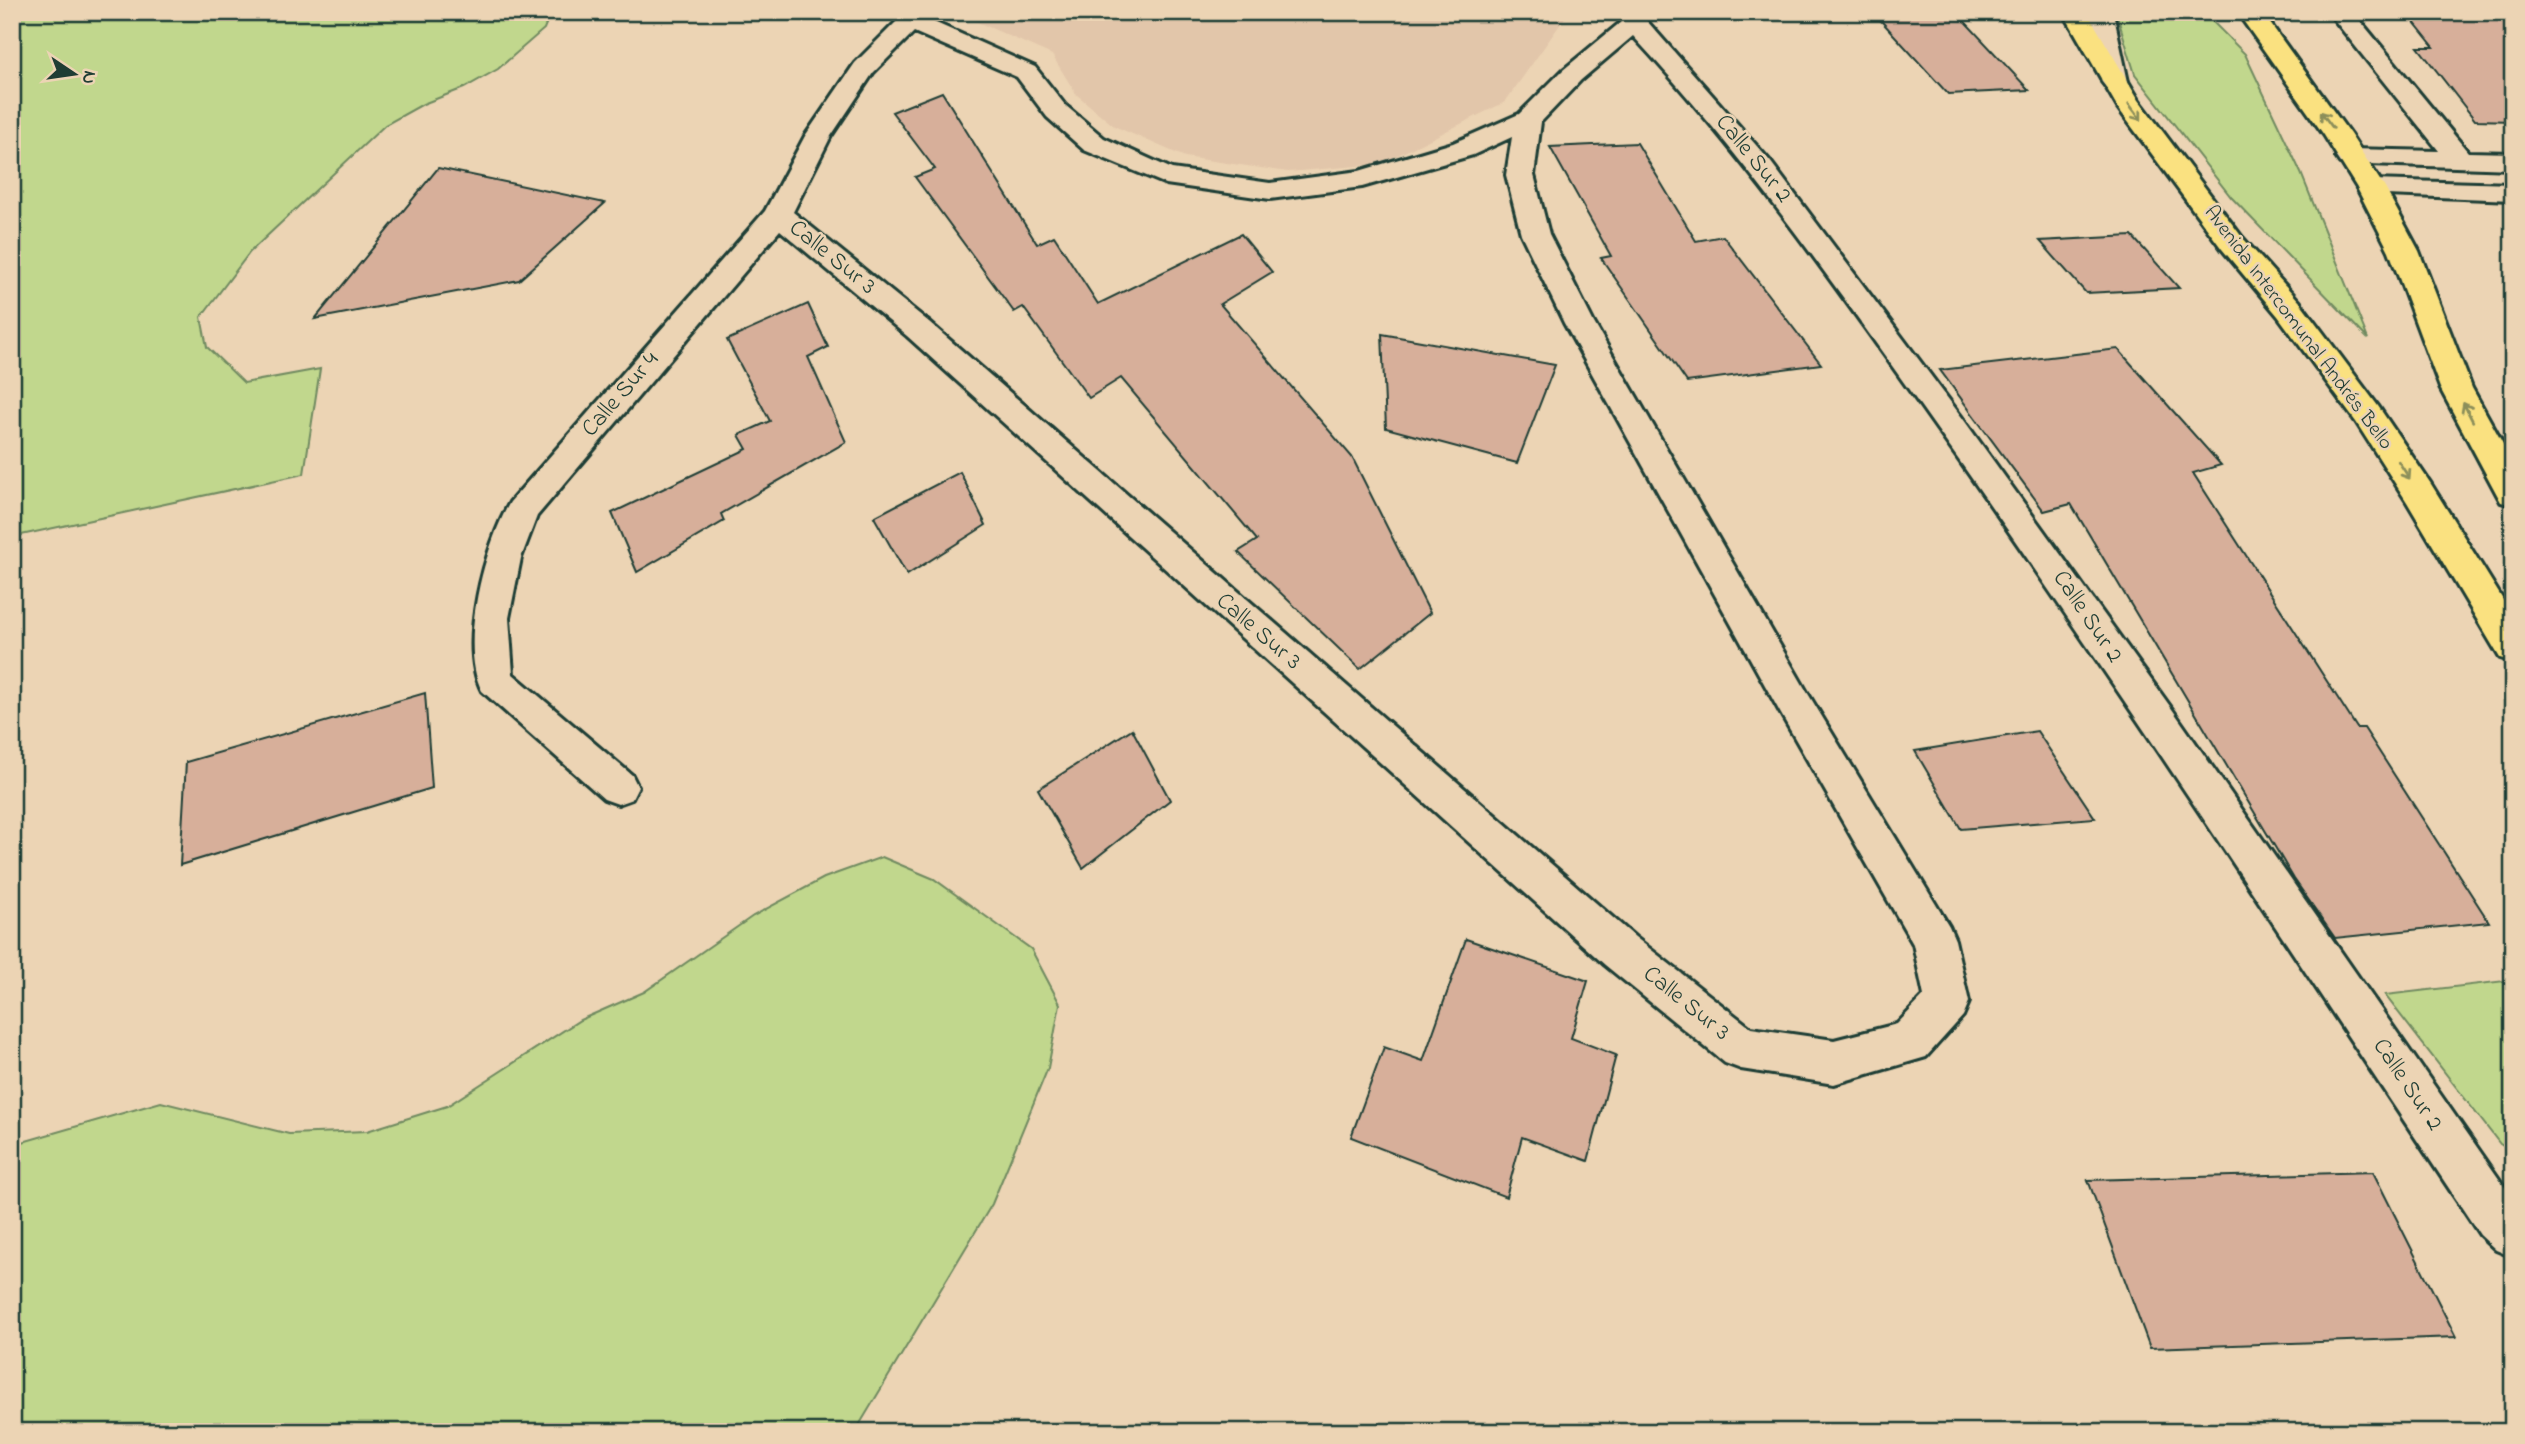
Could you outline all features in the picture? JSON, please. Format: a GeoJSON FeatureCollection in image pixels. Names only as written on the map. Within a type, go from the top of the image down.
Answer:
{"type":"FeatureCollection","features":[{"type":"Feature","properties":{"kind":"main road","name":"Avenida Intercomunal Andrés Bello"},"geometry":{"type":"LineString","coordinates":[[2074,12],[2115,82],[2232,243],[2289,309],[2367,414],[2419,493],[2513,649]]}},
{"type":"Feature","properties":{"kind":"main road"},"geometry":{"type":"LineString","coordinates":[[2249,12],[2337,134],[2371,188],[2404,251],[2456,388],[2501,456],[2513,493]]}},
{"type":"Feature","properties":{"kind":"street"},"geometry":{"type":"LineString","coordinates":[[2101,12],[2115,82]]}},
{"type":"Feature","properties":{"kind":"street"},"geometry":{"type":"LineString","coordinates":[[2340,12],[2460,159]]}},
{"type":"Feature","properties":{"kind":"street"},"geometry":{"type":"LineString","coordinates":[[916,17],[1026,72],[1056,111],[1094,144],[1166,176],[1270,191],[1362,179],[1463,149],[1528,120],[1630,18]]}},
{"type":"Feature","properties":{"kind":"street","name":"Calle Sur 4"},"geometry":{"type":"LineString","coordinates":[[618,787],[495,680],[491,618],[503,558],[522,511],[778,214],[818,136],[864,68],[916,17]]}},
{"type":"Feature","properties":{"kind":"street","name":"Calle Sur 2"},"geometry":{"type":"LineString","coordinates":[[1630,18],[1764,168],[2056,570],[2497,1218],[2513,1233]]}},
{"type":"Feature","properties":{"kind":"street","name":"Calle Sur 3"},"geometry":{"type":"LineString","coordinates":[[778,214],[918,329],[1620,951],[1741,1048],[1834,1062],[1910,1042],[1947,1002],[1934,940],[1794,703],[1579,323],[1535,234],[1520,175],[1528,120]]}},
{"type":"Feature","properties":{"kind":"street"},"geometry":{"type":"LineString","coordinates":[[2350,158],[2513,161]]}},
{"type":"Feature","properties":{"kind":"street"},"geometry":{"type":"LineString","coordinates":[[2371,188],[2513,192]]}},
{"type":"Feature","properties":{"kind":"shaded area"},"geometry":{"type":"Polygon","coordinates":[[[955,12],[1569,12],[1505,102],[1380,164],[1288,172],[1185,157],[1114,126],[1076,94],[1052,55],[955,12]]]}},
{"type":"Feature","properties":{"kind":"green space"},"geometry":{"type":"Polygon","coordinates":[[[12,12],[551,12],[544,29],[498,69],[385,125],[250,252],[201,317],[207,347],[244,383],[320,369],[304,474],[12,537],[12,12]]]}},
{"type":"Feature","properties":{"kind":"green space"},"geometry":{"type":"Polygon","coordinates":[[[2116,12],[2203,12],[2245,54],[2301,173],[2368,339],[2231,197],[2135,74],[2116,12]]]}},
{"type":"Feature","properties":{"kind":"green space"},"geometry":{"type":"Polygon","coordinates":[[[882,857],[934,879],[1031,949],[1060,1004],[1048,1068],[992,1204],[855,1432],[12,1432],[12,1145],[161,1102],[289,1134],[367,1131],[447,1106],[580,1020],[644,992],[753,916],[824,878],[882,857]]]}},
{"type":"Feature","properties":{"kind":"green space"},"geometry":{"type":"Polygon","coordinates":[[[2513,980],[2513,1152],[2500,1144],[2385,995],[2513,980]]]}},
{"type":"Feature","properties":{"kind":"building"},"geometry":{"type":"Polygon","coordinates":[[[1873,12],[1956,12],[2029,90],[1948,94],[1873,12]]]}},
{"type":"Feature","properties":{"kind":"building"},"geometry":{"type":"Polygon","coordinates":[[[2406,12],[2513,12],[2513,121],[2475,120],[2418,47],[2434,47],[2406,12]]]}},
{"type":"Feature","properties":{"kind":"building"},"geometry":{"type":"Polygon","coordinates":[[[942,92],[1037,244],[1054,236],[1098,304],[1241,234],[1272,272],[1220,304],[1352,457],[1430,613],[1360,669],[1238,552],[1257,540],[1121,378],[1089,398],[1023,307],[1014,312],[915,177],[935,169],[892,112],[942,92]]]}},
{"type":"Feature","properties":{"kind":"building"},"geometry":{"type":"Polygon","coordinates":[[[1637,143],[1696,241],[1723,236],[1821,364],[1687,382],[1601,258],[1611,256],[1550,147],[1637,143]]]}},
{"type":"Feature","properties":{"kind":"building"},"geometry":{"type":"Polygon","coordinates":[[[438,168],[605,203],[519,280],[315,319],[438,168]]]}},
{"type":"Feature","properties":{"kind":"building"},"geometry":{"type":"Polygon","coordinates":[[[2132,236],[2179,288],[2086,293],[2040,241],[2132,236]]]}},
{"type":"Feature","properties":{"kind":"building"},"geometry":{"type":"Polygon","coordinates":[[[808,304],[828,347],[808,357],[846,442],[721,514],[724,521],[637,572],[612,513],[747,449],[739,435],[770,421],[727,340],[808,304]]]}},
{"type":"Feature","properties":{"kind":"building"},"geometry":{"type":"Polygon","coordinates":[[[1382,334],[1555,365],[1517,463],[1386,428],[1382,334]]]}},
{"type":"Feature","properties":{"kind":"building"},"geometry":{"type":"Polygon","coordinates":[[[2118,349],[2221,465],[2193,473],[2357,728],[2364,728],[2489,922],[2335,938],[2294,879],[2071,504],[2044,511],[1940,370],[2118,349]]]}},
{"type":"Feature","properties":{"kind":"building"},"geometry":{"type":"Polygon","coordinates":[[[960,472],[986,525],[907,575],[874,517],[960,472]]]}},
{"type":"Feature","properties":{"kind":"building"},"geometry":{"type":"Polygon","coordinates":[[[425,693],[432,788],[180,865],[186,762],[425,693]]]}},
{"type":"Feature","properties":{"kind":"building"},"geometry":{"type":"Polygon","coordinates":[[[1132,729],[1170,800],[1083,868],[1038,789],[1132,729]]]}},
{"type":"Feature","properties":{"kind":"building"},"geometry":{"type":"Polygon","coordinates":[[[2037,731],[2095,818],[1961,829],[1915,751],[2037,731]]]}},
{"type":"Feature","properties":{"kind":"building"},"geometry":{"type":"Polygon","coordinates":[[[1466,939],[1588,981],[1571,1038],[1616,1055],[1588,1161],[1522,1137],[1506,1197],[1351,1137],[1384,1047],[1423,1061],[1466,939]]]}},
{"type":"Feature","properties":{"kind":"building"},"geometry":{"type":"Polygon","coordinates":[[[2373,1172],[2456,1337],[2150,1348],[2088,1180],[2373,1172]]]}}]}
